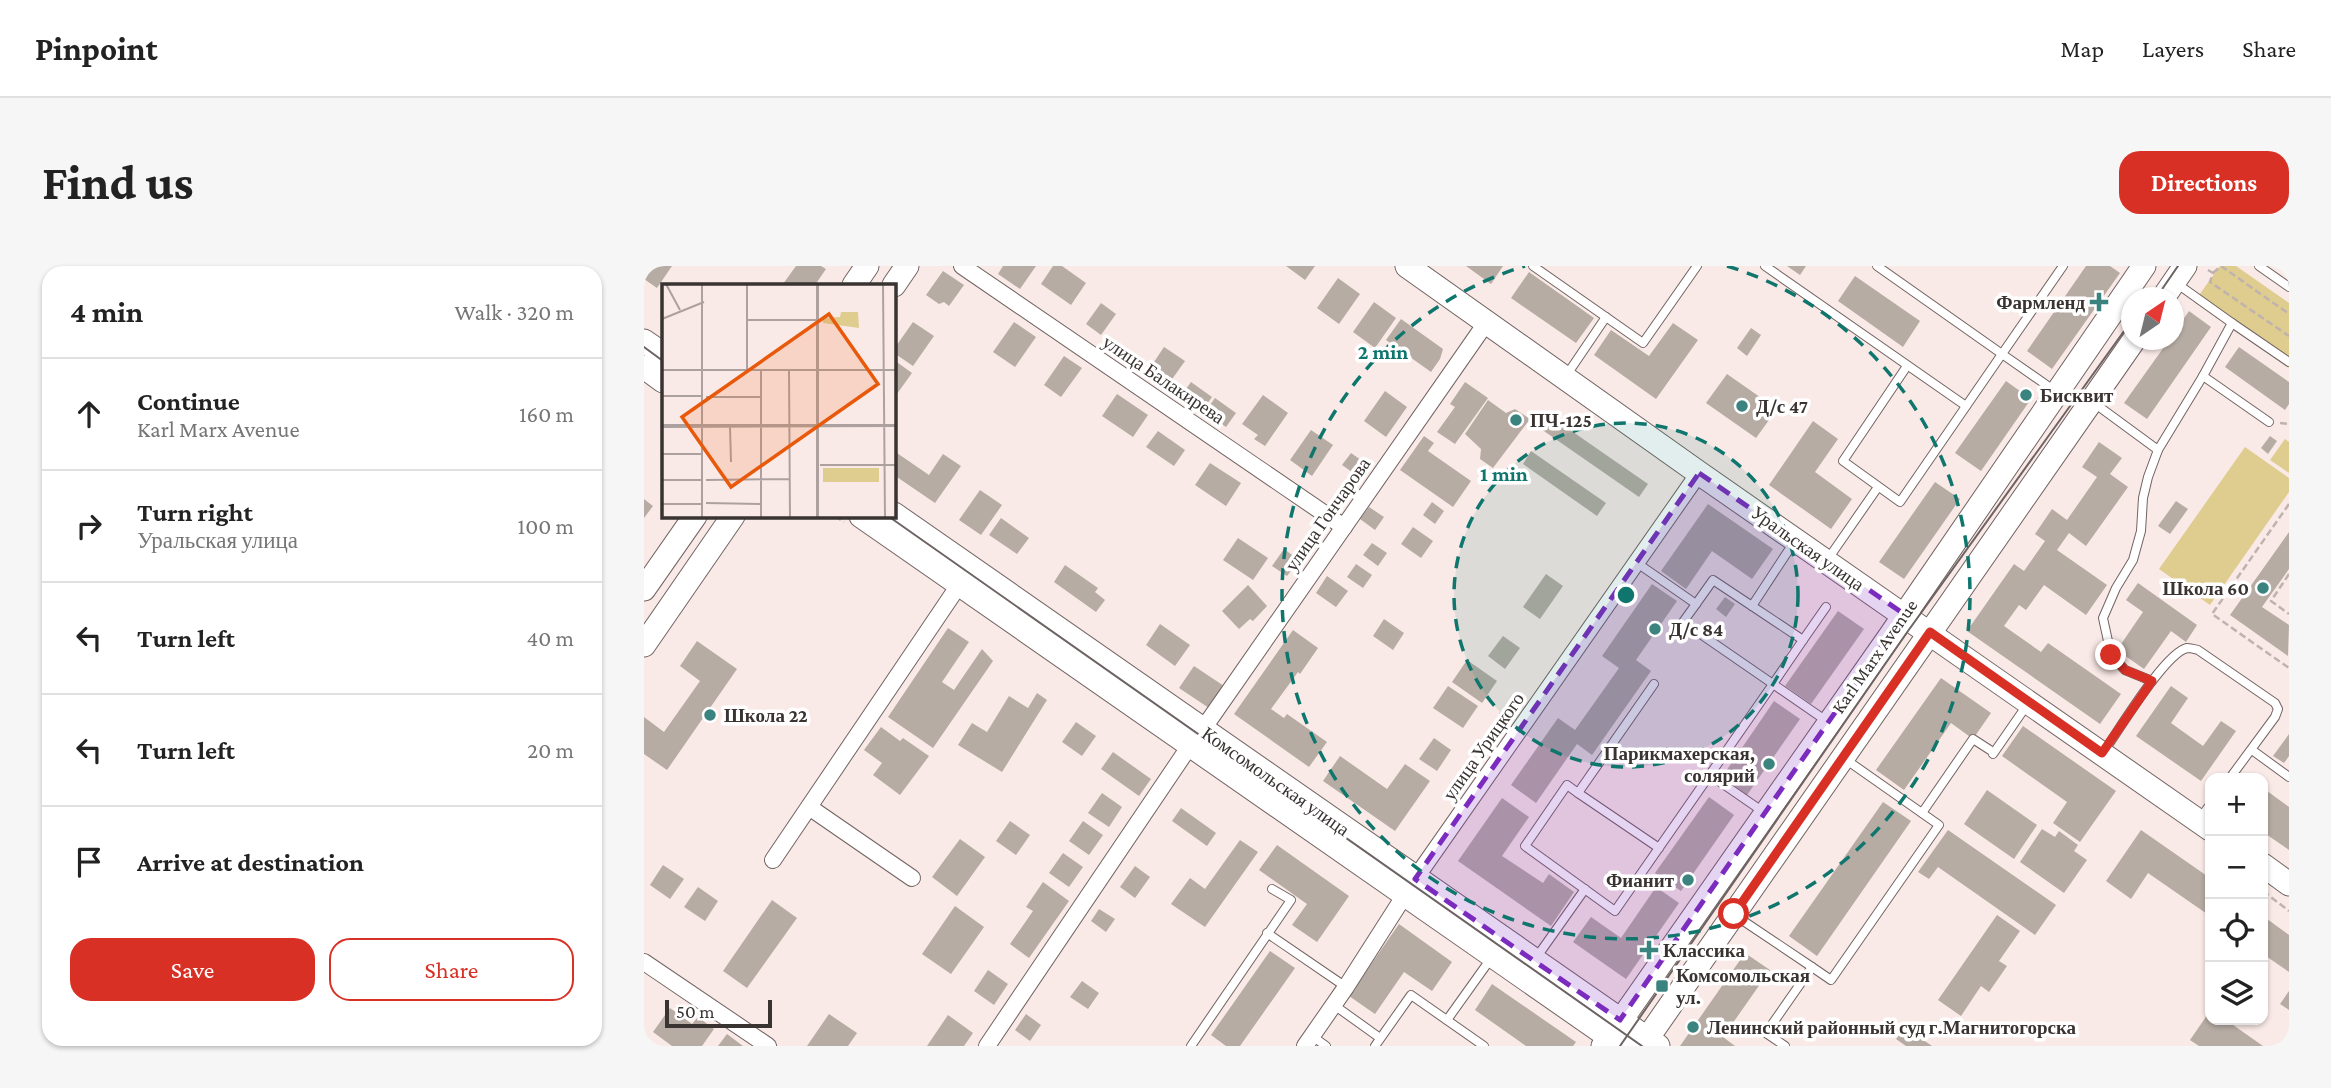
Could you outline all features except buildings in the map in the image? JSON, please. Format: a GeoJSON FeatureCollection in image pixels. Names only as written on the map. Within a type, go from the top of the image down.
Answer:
{"type":"FeatureCollection","features":[{"type":"Feature","properties":{"kind":"main road"},"geometry":{"type":"LineString","coordinates":[[855,284],[867,266]]}},
{"type":"Feature","properties":{"kind":"main road"},"geometry":{"type":"LineString","coordinates":[[895,284],[907,266]]}},
{"type":"Feature","properties":{"kind":"main road","name":"Уральская улица"},"geometry":{"type":"LineString","coordinates":[[1407,266],[2102,753],[2205,813]]}},
{"type":"Feature","properties":{"kind":"main road","name":"Karl Marx Avenue"},"geometry":{"type":"LineString","coordinates":[[1614,1037],[1765,813],[2144,266]]}},
{"type":"Feature","properties":{"kind":"main road"},"geometry":{"type":"LineString","coordinates":[[644,341],[662,353]]}},
{"type":"Feature","properties":{"kind":"main road","name":"Karl Marx Avenue"},"geometry":{"type":"LineString","coordinates":[[1649,1044],[1734,914],[2127,350]]}},
{"type":"Feature","properties":{"kind":"main road"},"geometry":{"type":"LineString","coordinates":[[644,368],[662,380]]}},
{"type":"Feature","properties":{"kind":"main road","name":"Комсомольская улица"},"geometry":{"type":"LineString","coordinates":[[896,515],[1197,737],[1411,886],[1534,961],[1614,1037]]}},
{"type":"Feature","properties":{"kind":"main road"},"geometry":{"type":"LineString","coordinates":[[644,589],[694,518]]}},
{"type":"Feature","properties":{"kind":"main road"},"geometry":{"type":"LineString","coordinates":[[644,645],[732,518]]}},
{"type":"Feature","properties":{"kind":"main road","name":"Комсомольская улица"},"geometry":{"type":"LineString","coordinates":[[864,518],[960,584],[1197,737]]}},
{"type":"Feature","properties":{"kind":"main road"},"geometry":{"type":"LineString","coordinates":[[2268,869],[2289,884]]}},
{"type":"Feature","properties":{"kind":"main road","name":"Комсомольская улица"},"geometry":{"type":"LineString","coordinates":[[1411,886],[1492,956],[1614,1037],[1649,1044]]}},
{"type":"Feature","properties":{"kind":"street","name":"улица Балакирева"},"geometry":{"type":"LineString","coordinates":[[961,266],[1344,527]]}},
{"type":"Feature","properties":{"kind":"street","name":"улица Гончарова"},"geometry":{"type":"LineString","coordinates":[[987,1046],[1197,737],[1486,323]]}},
{"type":"Feature","properties":{"kind":"street","name":"улица Урицкого"},"geometry":{"type":"LineString","coordinates":[[1308,1041],[1346,988],[1411,886],[1699,473]]}},
{"type":"Feature","properties":{"kind":"street"},"geometry":{"type":"LineString","coordinates":[[773,860],[960,584]]}},
{"type":"Feature","properties":{"kind":"street"},"geometry":{"type":"LineString","coordinates":[[809,807],[912,878]]}},
{"type":"Feature","properties":{"kind":"street"},"geometry":{"type":"LineString","coordinates":[[644,962],[768,1046]]}},
{"type":"Feature","properties":{"kind":"lane"},"geometry":{"type":"LineString","coordinates":[[1534,266],[1643,343],[1697,266]]}},
{"type":"Feature","properties":{"kind":"lane"},"geometry":{"type":"LineString","coordinates":[[1765,266],[1966,406]]}},
{"type":"Feature","properties":{"kind":"lane"},"geometry":{"type":"LineString","coordinates":[[1877,266],[2057,392]]}},
{"type":"Feature","properties":{"kind":"lane"},"geometry":{"type":"LineString","coordinates":[[1907,366],[1843,461],[1900,502],[2063,266]]}},
{"type":"Feature","properties":{"kind":"lane"},"geometry":{"type":"LineString","coordinates":[[2259,266],[2289,287]]}},
{"type":"Feature","properties":{"kind":"lane"},"geometry":{"type":"LineString","coordinates":[[2174,282],[2289,362]]}},
{"type":"Feature","properties":{"kind":"lane"},"geometry":{"type":"LineString","coordinates":[[1564,378],[1606,317]]}},
{"type":"Feature","properties":{"kind":"lane"},"geometry":{"type":"LineString","coordinates":[[2152,681],[2125,670],[2111,655],[2103,618],[2116,588],[2133,560],[2141,531],[2143,498],[2158,450],[2232,323]]}},
{"type":"Feature","properties":{"kind":"lane"},"geometry":{"type":"LineString","coordinates":[[2203,376],[2269,422]]}},
{"type":"Feature","properties":{"kind":"lane"},"geometry":{"type":"LineString","coordinates":[[2091,401],[2158,450]]}},
{"type":"Feature","properties":{"kind":"lane"},"geometry":{"type":"LineString","coordinates":[[1826,561],[1878,486]]}},
{"type":"Feature","properties":{"kind":"lane"},"geometry":{"type":"LineString","coordinates":[[1752,606],[1796,540]]}},
{"type":"Feature","properties":{"kind":"lane"},"geometry":{"type":"LineString","coordinates":[[1637,563],[1696,604]]}},
{"type":"Feature","properties":{"kind":"lane"},"geometry":{"type":"LineString","coordinates":[[1802,640],[1713,580],[1683,622],[1828,722]]}},
{"type":"Feature","properties":{"kind":"lane"},"geometry":{"type":"LineString","coordinates":[[1658,848],[1567,785],[1525,846],[1615,911],[1826,607]]}},
{"type":"Feature","properties":{"kind":"lane"},"geometry":{"type":"LineString","coordinates":[[2102,753],[2152,681],[2179,652],[2189,648],[2198,650],[2275,703],[2278,709],[2234,773]]}},
{"type":"Feature","properties":{"kind":"lane"},"geometry":{"type":"LineString","coordinates":[[1578,793],[1654,684]]}},
{"type":"Feature","properties":{"kind":"lane"},"geometry":{"type":"LineString","coordinates":[[1922,813],[1973,739],[1992,752],[2029,702]]}},
{"type":"Feature","properties":{"kind":"lane"},"geometry":{"type":"LineString","coordinates":[[2252,750],[2289,777]]}},
{"type":"Feature","properties":{"kind":"lane"},"geometry":{"type":"LineString","coordinates":[[1734,914],[1831,980],[1939,825],[1843,758]]}},
{"type":"Feature","properties":{"kind":"lane"},"geometry":{"type":"LineString","coordinates":[[1710,775],[1765,813]]}},
{"type":"Feature","properties":{"kind":"lane"},"geometry":{"type":"LineString","coordinates":[[1191,1046],[1291,900],[1272,889]]}},
{"type":"Feature","properties":{"kind":"lane"},"geometry":{"type":"LineString","coordinates":[[1534,961],[1585,889]]}},
{"type":"Feature","properties":{"kind":"lane"},"geometry":{"type":"LineString","coordinates":[[1267,933],[1346,988]]}},
{"type":"Feature","properties":{"kind":"lane"},"geometry":{"type":"LineString","coordinates":[[1447,1020],[1492,956]]}},
{"type":"Feature","properties":{"kind":"lane"},"geometry":{"type":"LineString","coordinates":[[1785,1046],[1766,1033],[1812,967]]}},
{"type":"Feature","properties":{"kind":"lane"},"geometry":{"type":"LineString","coordinates":[[1375,1046],[1411,995],[1484,1046]]}},
{"type":"Feature","properties":{"kind":"lane"},"geometry":{"type":"LineString","coordinates":[[1334,1006],[1380,1038]]}},
{"type":"Feature","properties":{"kind":"lane"},"geometry":{"type":"LineString","coordinates":[[1308,1041],[1326,1046]]}},
{"type":"Feature","properties":{"kind":"path"},"geometry":{"type":"LineString","coordinates":[[2289,314],[2221,266],[2213,273],[2210,282],[2289,336]]}},
{"type":"Feature","properties":{"kind":"path"},"geometry":{"type":"LineString","coordinates":[[2208,270],[2213,273]]}},
{"type":"Feature","properties":{"kind":"path"},"geometry":{"type":"LineString","coordinates":[[2289,504],[2212,614],[2289,668]]}},
{"type":"Feature","properties":{"kind":"path"},"geometry":{"type":"LineString","coordinates":[[2289,574],[2271,601],[2289,614]]}},
{"type":"Feature","properties":{"kind":"path"},"geometry":{"type":"LineString","coordinates":[[2268,895],[2289,911]]}},
{"type":"Feature","properties":{"kind":"highlighted area"},"geometry":{"type":"Polygon","coordinates":[[[1699,473],[1904,614],[1620,1020],[1415,879],[1699,473]]]}},
{"type":"Feature","properties":{"kind":"shaded area"},"geometry":{"type":"Polygon","coordinates":[[[2220,266],[2236,266],[2289,303],[2289,368],[2194,302],[2220,266]]]}},
{"type":"Feature","properties":{"kind":"shaded area"},"geometry":{"type":"Polygon","coordinates":[[[2285,439],[2289,442],[2289,473],[2270,460],[2285,439]]]}},
{"type":"Feature","properties":{"kind":"shaded area"},"geometry":{"type":"Polygon","coordinates":[[[2245,447],[2289,478],[2289,492],[2210,605],[2159,569],[2245,447]]]}},
{"type":"Feature","properties":{"kind":"tram line"},"geometry":{"type":"LineString","coordinates":[[2164,287],[2178,266]]}},
{"type":"Feature","properties":{"kind":"tram line"},"geometry":{"type":"LineString","coordinates":[[1620,1046],[1908,631],[2121,335]]}},
{"type":"Feature","properties":{"kind":"tram line"},"geometry":{"type":"LineString","coordinates":[[644,347],[662,360]]}},
{"type":"Feature","properties":{"kind":"tram line"},"geometry":{"type":"LineString","coordinates":[[891,518],[1642,1046]]}},
{"type":"Feature","properties":{"kind":"place","name":"Фармленд"},"geometry":{"type":"Point","coordinates":[2099,302]}},
{"type":"Feature","properties":{"kind":"place","name":"Бисквит"},"geometry":{"type":"Point","coordinates":[2026,395]}},
{"type":"Feature","properties":{"kind":"place","name":"Д/с 47"},"geometry":{"type":"Point","coordinates":[1742,406]}},
{"type":"Feature","properties":{"kind":"place","name":"ПЧ-125"},"geometry":{"type":"Point","coordinates":[1516,420]}},
{"type":"Feature","properties":{"kind":"place","name":"Школа 60"},"geometry":{"type":"Point","coordinates":[2263,588]}},
{"type":"Feature","properties":{"kind":"place","name":"Д/с 84"},"geometry":{"type":"Point","coordinates":[1655,629]}},
{"type":"Feature","properties":{"kind":"place","name":"Школа 22"},"geometry":{"type":"Point","coordinates":[710,715]}},
{"type":"Feature","properties":{"kind":"place","name":"Парикмахерская, солярий"},"geometry":{"type":"Point","coordinates":[1769,764]}},
{"type":"Feature","properties":{"kind":"place","name":"Фианит"},"geometry":{"type":"Point","coordinates":[1688,880]}},
{"type":"Feature","properties":{"kind":"place","name":"Классика"},"geometry":{"type":"Point","coordinates":[1649,950]}},
{"type":"Feature","properties":{"kind":"place","name":"Комсомольская ул."},"geometry":{"type":"Point","coordinates":[1662,986]}},
{"type":"Feature","properties":{"kind":"place","name":"Ленинский районный суд г.Магнитогорска"},"geometry":{"type":"Point","coordinates":[1693,1027]}},
{"type":"Feature","properties":{"kind":"route"},"geometry":{"type":"LineString","coordinates":[[1734,914],[1930,632],[2102,753],[2152,681],[2125,670],[2111,655]]}}]}
